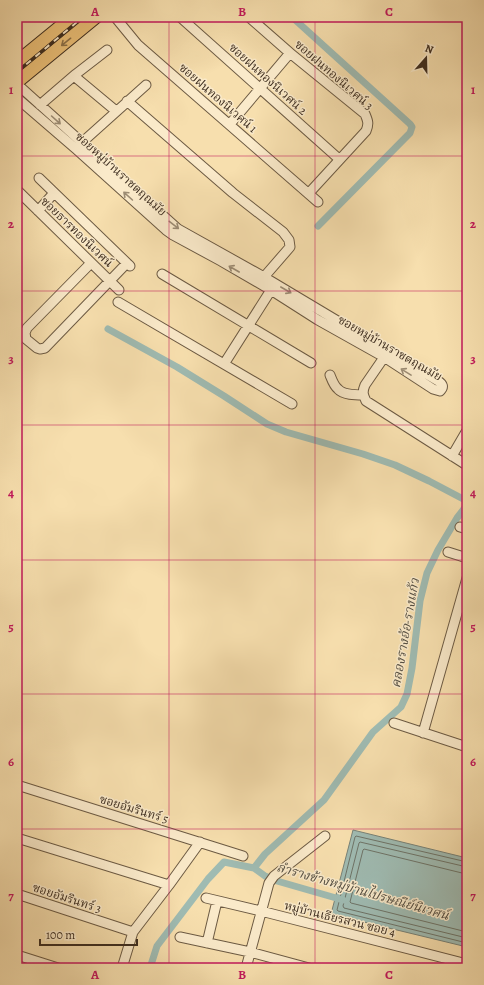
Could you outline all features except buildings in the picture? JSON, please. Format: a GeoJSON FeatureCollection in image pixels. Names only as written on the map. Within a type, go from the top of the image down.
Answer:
{"type":"FeatureCollection","features":[{"type":"Feature","properties":{"kind":"main road"},"geometry":{"type":"LineString","coordinates":[[17,62],[72,17]]}},
{"type":"Feature","properties":{"kind":"main road"},"geometry":{"type":"LineString","coordinates":[[17,83],[96,17]]}},
{"type":"Feature","properties":{"kind":"street","name":"ซอยฝนทองนิเวศน์ 1"},"geometry":{"type":"LineString","coordinates":[[114,17],[138,45],[309,192],[318,202]]}},
{"type":"Feature","properties":{"kind":"street","name":"ซอยฝนทองนิเวศน์ 2"},"geometry":{"type":"LineString","coordinates":[[180,17],[339,159]]}},
{"type":"Feature","properties":{"kind":"street","name":"ซอยฝนทองนิเวศน์ 3"},"geometry":{"type":"LineString","coordinates":[[249,17],[290,53],[365,114],[368,121],[366,131],[309,192]]}},
{"type":"Feature","properties":{"kind":"street"},"geometry":{"type":"LineString","coordinates":[[40,105],[107,50]]}},
{"type":"Feature","properties":{"kind":"street"},"geometry":{"type":"LineString","coordinates":[[230,124],[290,53]]}},
{"type":"Feature","properties":{"kind":"street"},"geometry":{"type":"LineString","coordinates":[[74,76],[116,111]]}},
{"type":"Feature","properties":{"kind":"street","name":"ซอยหมู่บ้านราชตฤณมัย"},"geometry":{"type":"LineString","coordinates":[[17,83],[79,146],[166,230],[179,239],[264,277],[331,322]]}},
{"type":"Feature","properties":{"kind":"street"},"geometry":{"type":"LineString","coordinates":[[79,146],[146,85]]}},
{"type":"Feature","properties":{"kind":"street","name":"ซอยหมู่บ้านราชตฤณมัย"},"geometry":{"type":"LineString","coordinates":[[17,98],[79,146]]}},
{"type":"Feature","properties":{"kind":"street"},"geometry":{"type":"LineString","coordinates":[[128,101],[233,193],[283,232],[289,240],[290,247],[264,277]]}},
{"type":"Feature","properties":{"kind":"street"},"geometry":{"type":"LineString","coordinates":[[39,178],[129,265],[110,281],[45,348],[36,348],[26,339],[24,333],[26,328],[91,263]]}},
{"type":"Feature","properties":{"kind":"street","name":"ซอยธารทองนิเวศน์"},"geometry":{"type":"LineString","coordinates":[[17,190],[119,290]]}},
{"type":"Feature","properties":{"kind":"street"},"geometry":{"type":"LineString","coordinates":[[38,211],[54,193]]}},
{"type":"Feature","properties":{"kind":"street","name":"ซอยหมู่บ้านราชตฤณมัย"},"geometry":{"type":"LineString","coordinates":[[224,258],[271,290],[331,322],[386,354],[442,383],[442,389],[433,389],[386,354]]}},
{"type":"Feature","properties":{"kind":"street"},"geometry":{"type":"LineString","coordinates":[[162,274],[311,363]]}},
{"type":"Feature","properties":{"kind":"street"},"geometry":{"type":"LineString","coordinates":[[224,364],[271,290]]}},
{"type":"Feature","properties":{"kind":"street"},"geometry":{"type":"LineString","coordinates":[[118,302],[292,404]]}},
{"type":"Feature","properties":{"kind":"street"},"geometry":{"type":"LineString","coordinates":[[386,354],[365,385],[363,396],[366,401],[466,464]]}},
{"type":"Feature","properties":{"kind":"street"},"geometry":{"type":"LineString","coordinates":[[330,375],[337,389],[340,391],[363,396]]}},
{"type":"Feature","properties":{"kind":"street"},"geometry":{"type":"LineString","coordinates":[[452,456],[466,432]]}},
{"type":"Feature","properties":{"kind":"street"},"geometry":{"type":"LineString","coordinates":[[448,552],[467,558]]}},
{"type":"Feature","properties":{"kind":"street"},"geometry":{"type":"LineString","coordinates":[[423,732],[467,578]]}},
{"type":"Feature","properties":{"kind":"street"},"geometry":{"type":"LineString","coordinates":[[394,723],[466,745]]}},
{"type":"Feature","properties":{"kind":"street","name":"ซอยอัมรินทร์ 5"},"geometry":{"type":"LineString","coordinates":[[17,785],[243,856]]}},
{"type":"Feature","properties":{"kind":"street"},"geometry":{"type":"LineString","coordinates":[[246,968],[271,879],[325,836]]}},
{"type":"Feature","properties":{"kind":"street"},"geometry":{"type":"LineString","coordinates":[[17,838],[169,885]]}},
{"type":"Feature","properties":{"kind":"street"},"geometry":{"type":"LineString","coordinates":[[122,968],[133,932],[200,842]]}},
{"type":"Feature","properties":{"kind":"street","name":"ซอยอัมรินทร์ 3"},"geometry":{"type":"LineString","coordinates":[[17,894],[133,932]]}},
{"type":"Feature","properties":{"kind":"street","name":"หมู่บ้านเธียรสวน ซอย 4"},"geometry":{"type":"LineString","coordinates":[[206,898],[467,964]]}},
{"type":"Feature","properties":{"kind":"street"},"geometry":{"type":"LineString","coordinates":[[207,943],[217,901]]}},
{"type":"Feature","properties":{"kind":"street"},"geometry":{"type":"LineString","coordinates":[[180,937],[250,952],[309,968]]}},
{"type":"Feature","properties":{"kind":"street"},"geometry":{"type":"LineString","coordinates":[[17,955],[58,968]]}},
{"type":"Feature","properties":{"kind":"water"},"geometry":{"type":"Polygon","coordinates":[[[353,830],[467,858],[467,947],[331,914],[353,830]]]}},
{"type":"Feature","properties":{"kind":"waterway"},"geometry":{"type":"LineString","coordinates":[[292,17],[412,127],[410,133],[318,226]]}},
{"type":"Feature","properties":{"kind":"waterway"},"geometry":{"type":"LineString","coordinates":[[108,329],[177,367],[267,424],[286,432],[363,454],[395,465],[467,501]]}},
{"type":"Feature","properties":{"kind":"waterway","name":"คลองรางอ้อ-รางแก้ว"},"geometry":{"type":"LineString","coordinates":[[150,968],[157,946],[208,879],[224,862],[254,868],[265,854],[324,800],[373,732],[401,707],[407,694],[412,668],[420,601],[427,573],[438,550],[457,518],[467,505]]}},
{"type":"Feature","properties":{"kind":"waterway","name":"ลำรางข้างหมู่บ้านไปรษณีย์นิเวศน์"},"geometry":{"type":"LineString","coordinates":[[254,868],[265,876],[277,881],[343,900]]}},
{"type":"Feature","properties":{"kind":"railway"},"geometry":{"type":"LineString","coordinates":[[17,72],[83,17]]}}]}
